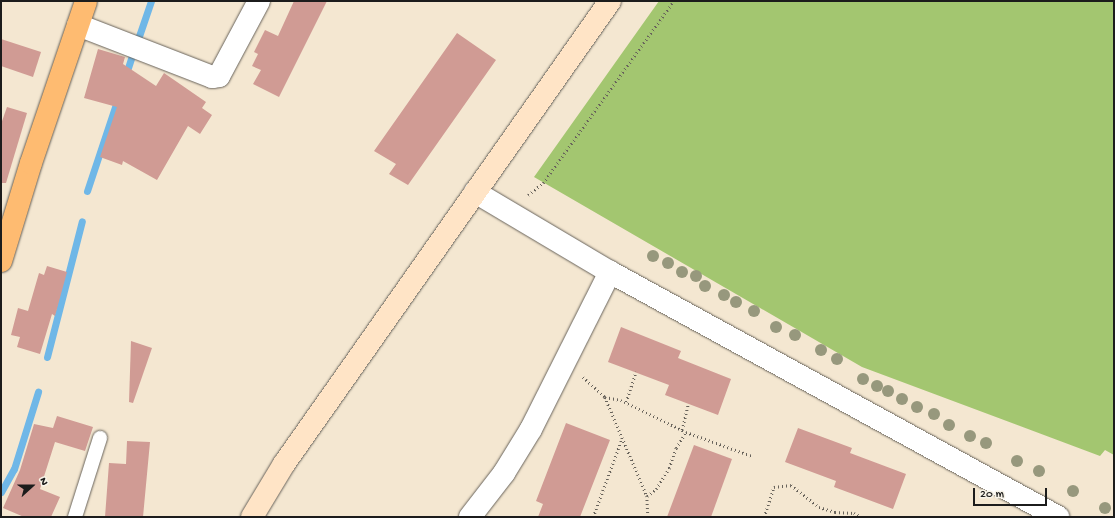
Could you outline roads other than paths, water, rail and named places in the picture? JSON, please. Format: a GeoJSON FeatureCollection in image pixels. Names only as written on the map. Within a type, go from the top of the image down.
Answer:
{"type":"FeatureCollection","features":[{"type":"Feature","properties":{"kind":"highway"},"geometry":{"type":"LineString","coordinates":[[1,261],[31,163],[86,1]]}},
{"type":"Feature","properties":{"kind":"street"},"geometry":{"type":"LineString","coordinates":[[78,25],[212,77],[218,76],[223,72],[259,1]]}},
{"type":"Feature","properties":{"kind":"street"},"geometry":{"type":"LineString","coordinates":[[252,517],[284,464],[610,1]]}},
{"type":"Feature","properties":{"kind":"street"},"geometry":{"type":"LineString","coordinates":[[476,192],[610,272],[1058,517]]}},
{"type":"Feature","properties":{"kind":"street"},"geometry":{"type":"LineString","coordinates":[[470,517],[504,473],[531,429],[610,272]]}},
{"type":"Feature","properties":{"kind":"lane"},"geometry":{"type":"LineString","coordinates":[[75,517],[100,438]]}},
{"type":"Feature","properties":{"kind":"waterway"},"geometry":{"type":"LineString","coordinates":[[138,39],[151,1]]}},
{"type":"Feature","properties":{"kind":"waterway"},"geometry":{"type":"LineString","coordinates":[[125,77],[132,56]]}},
{"type":"Feature","properties":{"kind":"waterway"},"geometry":{"type":"LineString","coordinates":[[87,191],[118,98]]}},
{"type":"Feature","properties":{"kind":"waterway"},"geometry":{"type":"LineString","coordinates":[[47,357],[82,221]]}},
{"type":"Feature","properties":{"kind":"waterway"},"geometry":{"type":"LineString","coordinates":[[1,492],[14,469],[38,392]]}}]}
